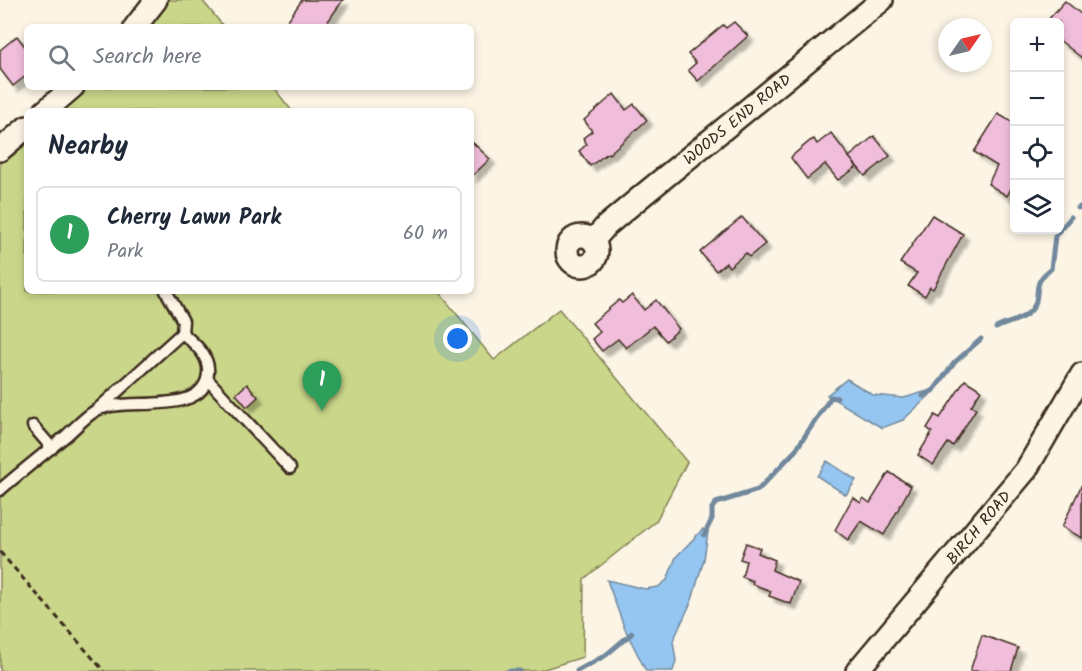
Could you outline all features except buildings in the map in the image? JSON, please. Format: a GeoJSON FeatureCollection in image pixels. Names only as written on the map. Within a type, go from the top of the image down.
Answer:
{"type":"FeatureCollection","features":[{"type":"Feature","properties":{"kind":"street"},"geometry":{"type":"LineString","coordinates":[[137,24],[156,0]]}},
{"type":"Feature","properties":{"kind":"street","name":"WOODS END ROAD"},"geometry":{"type":"LineString","coordinates":[[593,241],[606,226],[643,195],[882,0]]}},
{"type":"Feature","properties":{"kind":"street"},"geometry":{"type":"LineString","coordinates":[[48,108],[70,90]]}},
{"type":"Feature","properties":{"kind":"street"},"geometry":{"type":"LineString","coordinates":[[0,150],[24,130]]}},
{"type":"Feature","properties":{"kind":"street","name":"BIRCH ROAD"},"geometry":{"type":"LineString","coordinates":[[857,671],[1026,470],[1082,374]]}},
{"type":"Feature","properties":{"kind":"lane"},"geometry":{"type":"LineString","coordinates":[[0,490],[97,410],[182,333],[183,321],[168,294]]}},
{"type":"Feature","properties":{"kind":"lane"},"geometry":{"type":"LineString","coordinates":[[97,410],[128,403],[163,405],[179,402],[196,393],[208,380],[209,367],[198,346],[182,333]]}},
{"type":"Feature","properties":{"kind":"lane"},"geometry":{"type":"LineString","coordinates":[[208,380],[290,468]]}},
{"type":"Feature","properties":{"kind":"lane"},"geometry":{"type":"LineString","coordinates":[[33,426],[51,448]]}},
{"type":"Feature","properties":{"kind":"path"},"geometry":{"type":"LineString","coordinates":[[0,552],[104,671]]}},
{"type":"Feature","properties":{"kind":"green space"},"geometry":{"type":"Polygon","coordinates":[[[156,0],[202,0],[222,24],[136,24],[156,0]]]}},
{"type":"Feature","properties":{"kind":"green space"},"geometry":{"type":"Polygon","coordinates":[[[67,90],[275,90],[290,108],[47,108],[67,90]]]}},
{"type":"Feature","properties":{"kind":"green space"},"geometry":{"type":"Polygon","coordinates":[[[24,128],[24,294],[440,294],[494,360],[559,309],[687,462],[656,521],[584,579],[583,657],[538,671],[0,671],[0,142],[24,128]]]}},
{"type":"Feature","properties":{"kind":"water"},"geometry":{"type":"Polygon","coordinates":[[[847,379],[873,395],[904,398],[927,391],[930,395],[903,420],[882,428],[827,395],[847,379]]]}},
{"type":"Feature","properties":{"kind":"water"},"geometry":{"type":"Polygon","coordinates":[[[827,461],[856,480],[846,495],[817,476],[827,461]]]}},
{"type":"Feature","properties":{"kind":"water"},"geometry":{"type":"Polygon","coordinates":[[[703,529],[708,532],[704,559],[692,600],[673,641],[676,661],[673,671],[646,671],[624,627],[607,580],[645,589],[658,587],[667,580],[676,557],[703,529]]]}},
{"type":"Feature","properties":{"kind":"waterway"},"geometry":{"type":"LineString","coordinates":[[1078,208],[1082,206]]}},
{"type":"Feature","properties":{"kind":"waterway"},"geometry":{"type":"LineString","coordinates":[[996,328],[1020,318],[1033,308],[1040,281],[1051,269],[1055,236],[1071,217]]}},
{"type":"Feature","properties":{"kind":"waterway"},"geometry":{"type":"LineString","coordinates":[[923,396],[934,390],[955,362],[981,339]]}},
{"type":"Feature","properties":{"kind":"waterway"},"geometry":{"type":"LineString","coordinates":[[704,535],[712,519],[712,508],[716,503],[758,490],[795,451],[831,397],[837,398]]}},
{"type":"Feature","properties":{"kind":"waterway"},"geometry":{"type":"LineString","coordinates":[[577,671],[606,655],[632,633]]}},
{"type":"Feature","properties":{"kind":"waterway"},"geometry":{"type":"LineString","coordinates":[[508,671],[520,671]]}},
{"type":"Feature","properties":{"kind":"place","name":"Cherry Lawn Park"},"geometry":{"type":"Point","coordinates":[322,411]}}]}
